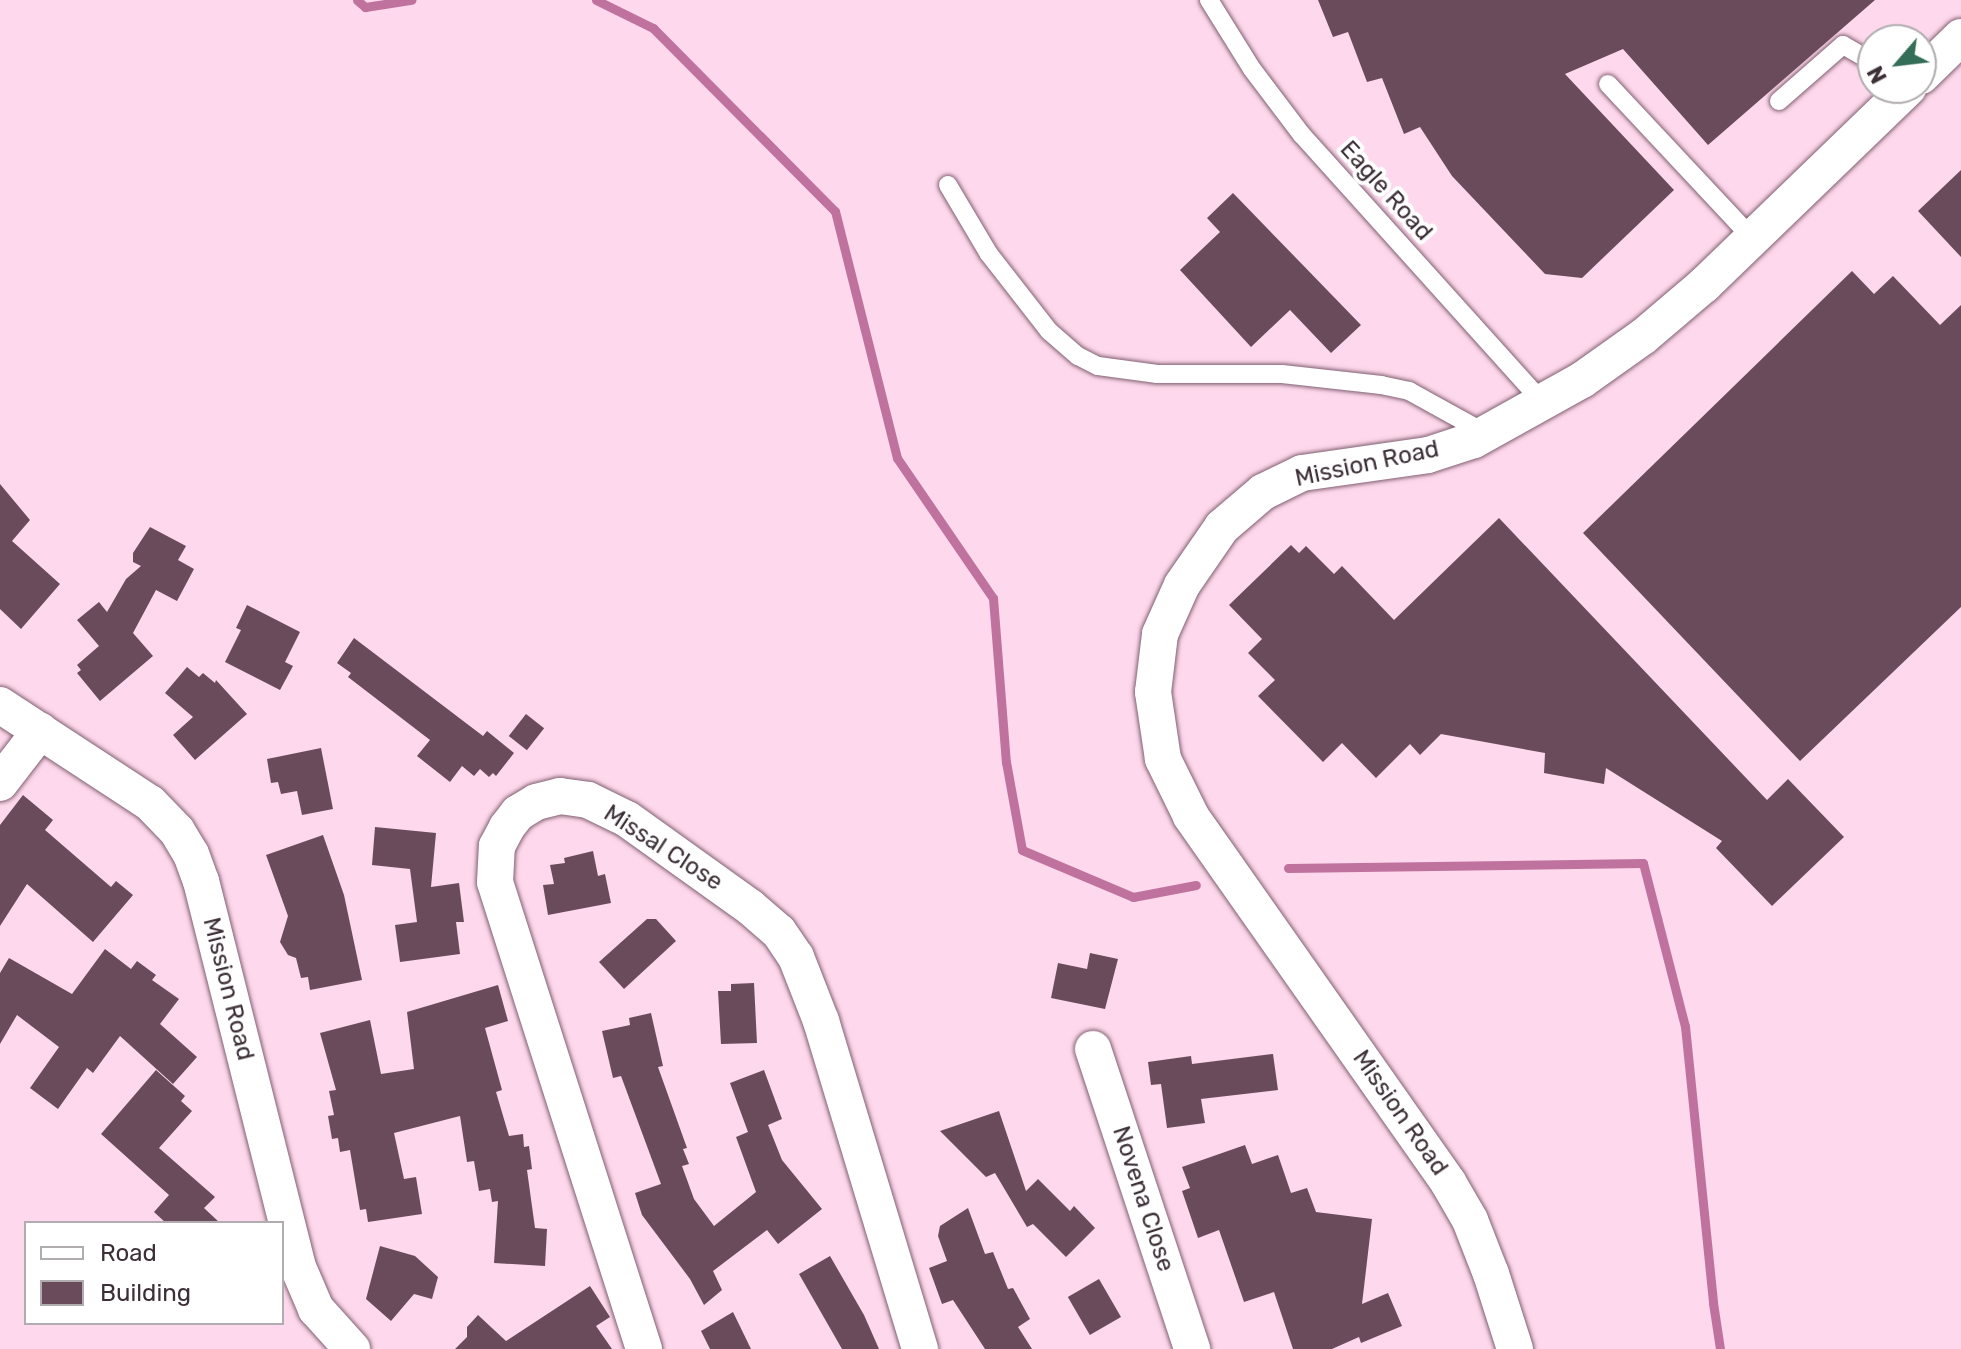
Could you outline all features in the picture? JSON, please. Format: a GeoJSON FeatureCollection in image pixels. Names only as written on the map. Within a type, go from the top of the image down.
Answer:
{"type":"FeatureCollection","features":[{"type":"Feature","properties":{"kind":"street"},"geometry":{"type":"LineString","coordinates":[[1937,60],[1961,37]]}},
{"type":"Feature","properties":{"kind":"street","name":"Mission Road"},"geometry":{"type":"LineString","coordinates":[[1515,1349],[1486,1260],[1448,1182],[1191,816],[1163,759],[1153,692],[1160,634],[1182,585],[1222,527],[1263,492],[1302,473],[1428,455],[1485,433],[1543,403],[1644,336],[1752,238],[1891,104]]}},
{"type":"Feature","properties":{"kind":"street","name":"Mission Road"},"geometry":{"type":"LineString","coordinates":[[0,705],[150,803],[177,831],[191,854],[201,881],[298,1267],[316,1309],[352,1349]]}},
{"type":"Feature","properties":{"kind":"street"},"geometry":{"type":"LineString","coordinates":[[0,783],[40,731]]}},
{"type":"Feature","properties":{"kind":"street","name":"Missal Close"},"geometry":{"type":"LineString","coordinates":[[644,1349],[495,882],[497,846],[507,827],[518,813],[536,802],[560,796],[588,800],[627,819],[750,907],[779,932],[796,957],[821,1021],[920,1349]]}},
{"type":"Feature","properties":{"kind":"street","name":"Novena Close"},"geometry":{"type":"LineString","coordinates":[[1093,1049],[1192,1349]]}},
{"type":"Feature","properties":{"kind":"lane","name":"Eagle Road"},"geometry":{"type":"LineString","coordinates":[[1209,0],[1252,69],[1302,135],[1543,403]]}},
{"type":"Feature","properties":{"kind":"lane"},"geometry":{"type":"LineString","coordinates":[[1779,101],[1843,45],[1857,53]]}},
{"type":"Feature","properties":{"kind":"lane"},"geometry":{"type":"LineString","coordinates":[[1608,84],[1752,238]]}},
{"type":"Feature","properties":{"kind":"lane"},"geometry":{"type":"LineString","coordinates":[[948,185],[989,254],[1049,331],[1078,356],[1098,366],[1157,374],[1282,374],[1381,385],[1409,391],[1485,433]]}},
{"type":"Feature","properties":{"kind":"building"},"geometry":{"type":"Polygon","coordinates":[[[1318,0],[1875,0],[1708,145],[1623,49],[1565,74],[1674,190],[1582,278],[1545,274],[1452,176],[1420,127],[1404,134],[1382,78],[1367,82],[1348,32],[1333,37],[1318,0]]]}},
{"type":"Feature","properties":{"kind":"building"},"geometry":{"type":"Polygon","coordinates":[[[1961,170],[1961,257],[1918,211],[1961,170]]]}},
{"type":"Feature","properties":{"kind":"building"},"geometry":{"type":"Polygon","coordinates":[[[1233,193],[1361,325],[1331,353],[1290,310],[1251,347],[1180,270],[1220,232],[1207,218],[1233,193]]]}},
{"type":"Feature","properties":{"kind":"building"},"geometry":{"type":"Polygon","coordinates":[[[1852,271],[1874,294],[1893,276],[1940,325],[1961,305],[1961,607],[1800,761],[1583,533],[1852,271]]]}},
{"type":"Feature","properties":{"kind":"building"},"geometry":{"type":"Polygon","coordinates":[[[0,484],[30,520],[12,541],[60,584],[21,629],[0,609],[0,484]]]}},
{"type":"Feature","properties":{"kind":"building"},"geometry":{"type":"Polygon","coordinates":[[[1499,518],[1767,800],[1788,779],[1844,837],[1772,906],[1716,848],[1722,841],[1606,768],[1604,784],[1544,773],[1545,753],[1441,734],[1420,755],[1410,744],[1376,778],[1342,743],[1323,762],[1258,696],[1275,680],[1248,653],[1262,639],[1229,605],[1291,545],[1299,553],[1306,546],[1334,574],[1342,566],[1394,620],[1499,518]]]}},
{"type":"Feature","properties":{"kind":"building"},"geometry":{"type":"Polygon","coordinates":[[[150,527],[186,546],[178,560],[194,569],[177,601],[156,590],[133,633],[153,656],[100,701],[77,673],[81,670],[77,665],[99,646],[77,620],[99,602],[107,612],[126,579],[141,566],[133,562],[133,553],[150,527]]]}},
{"type":"Feature","properties":{"kind":"building"},"geometry":{"type":"Polygon","coordinates":[[[247,605],[300,632],[285,662],[293,666],[280,690],[225,662],[241,630],[236,628],[247,605]]]}},
{"type":"Feature","properties":{"kind":"building"},"geometry":{"type":"Polygon","coordinates":[[[354,638],[483,736],[487,731],[514,753],[496,776],[493,773],[489,777],[480,769],[474,776],[462,766],[450,782],[417,756],[430,740],[348,677],[351,673],[337,663],[354,638]]]}},
{"type":"Feature","properties":{"kind":"building"},"geometry":{"type":"Polygon","coordinates":[[[187,667],[199,677],[203,673],[215,683],[216,680],[247,714],[195,760],[173,735],[193,717],[165,693],[187,667]]]}},
{"type":"Feature","properties":{"kind":"building"},"geometry":{"type":"Polygon","coordinates":[[[526,714],[544,728],[527,750],[509,736],[526,714]]]}},
{"type":"Feature","properties":{"kind":"building"},"geometry":{"type":"Polygon","coordinates":[[[321,748],[333,809],[302,815],[297,791],[281,794],[278,782],[271,783],[267,759],[321,748]]]}},
{"type":"Feature","properties":{"kind":"building"},"geometry":{"type":"Polygon","coordinates":[[[23,795],[53,820],[45,830],[111,887],[116,881],[133,895],[93,942],[27,884],[0,926],[0,825],[23,795]]]}},
{"type":"Feature","properties":{"kind":"building"},"geometry":{"type":"Polygon","coordinates":[[[375,827],[436,833],[431,887],[459,883],[464,922],[456,922],[460,954],[400,962],[395,925],[417,922],[410,869],[372,865],[375,827]]]}},
{"type":"Feature","properties":{"kind":"building"},"geometry":{"type":"Polygon","coordinates":[[[323,835],[344,895],[362,980],[310,990],[308,977],[301,978],[296,958],[288,955],[280,942],[288,916],[266,855],[323,835]]]}},
{"type":"Feature","properties":{"kind":"building"},"geometry":{"type":"Polygon","coordinates":[[[593,851],[598,876],[605,874],[611,903],[548,915],[543,885],[554,884],[550,865],[565,863],[564,858],[593,851]]]}},
{"type":"Feature","properties":{"kind":"building"},"geometry":{"type":"Polygon","coordinates":[[[647,919],[656,919],[676,941],[624,989],[599,962],[647,919]]]}},
{"type":"Feature","properties":{"kind":"building"},"geometry":{"type":"Polygon","coordinates":[[[105,949],[131,969],[137,961],[156,975],[152,980],[179,999],[160,1024],[197,1057],[173,1084],[120,1036],[93,1073],[87,1068],[58,1109],[30,1088],[59,1047],[17,1015],[0,1044],[0,973],[9,958],[72,994],[105,949]]]}},
{"type":"Feature","properties":{"kind":"building"},"geometry":{"type":"Polygon","coordinates":[[[1090,953],[1118,959],[1105,1009],[1051,998],[1058,963],[1087,969],[1090,953]]]}},
{"type":"Feature","properties":{"kind":"building"},"geometry":{"type":"Polygon","coordinates":[[[754,983],[757,1043],[721,1044],[718,991],[731,991],[731,984],[754,983]]]}},
{"type":"Feature","properties":{"kind":"building"},"geometry":{"type":"Polygon","coordinates":[[[498,985],[508,1021],[485,1028],[502,1090],[496,1092],[509,1136],[523,1134],[524,1147],[529,1146],[532,1169],[527,1170],[535,1228],[547,1229],[545,1266],[494,1263],[498,1201],[492,1202],[490,1189],[479,1191],[474,1161],[467,1162],[460,1116],[394,1133],[404,1179],[416,1177],[422,1214],[368,1222],[366,1209],[360,1210],[350,1150],[340,1152],[338,1138],[332,1139],[328,1116],[334,1115],[329,1091],[336,1090],[320,1033],[370,1020],[381,1074],[414,1069],[407,1012],[498,985]]]}},
{"type":"Feature","properties":{"kind":"building"},"geometry":{"type":"Polygon","coordinates":[[[651,1013],[663,1066],[658,1067],[687,1148],[683,1149],[689,1164],[682,1166],[694,1199],[714,1226],[756,1192],[736,1137],[748,1132],[730,1083],[764,1070],[782,1119],[768,1125],[782,1160],[822,1209],[778,1244],[767,1230],[713,1271],[722,1290],[704,1305],[690,1279],[642,1215],[635,1193],[661,1184],[621,1076],[613,1078],[602,1031],[630,1025],[629,1018],[651,1013]]]}},
{"type":"Feature","properties":{"kind":"building"},"geometry":{"type":"Polygon","coordinates":[[[1273,1054],[1278,1090],[1201,1099],[1205,1123],[1167,1128],[1161,1084],[1151,1085],[1148,1062],[1191,1056],[1192,1064],[1273,1054]]]}},
{"type":"Feature","properties":{"kind":"building"},"geometry":{"type":"Polygon","coordinates":[[[156,1070],[185,1096],[181,1101],[192,1111],[159,1148],[215,1197],[204,1208],[218,1221],[164,1221],[154,1212],[169,1195],[101,1134],[156,1070]]]}},
{"type":"Feature","properties":{"kind":"building"},"geometry":{"type":"Polygon","coordinates":[[[999,1111],[1026,1191],[1038,1179],[1070,1211],[1074,1206],[1095,1228],[1066,1257],[1033,1224],[1027,1227],[995,1173],[986,1177],[940,1131],[999,1111]]]}},
{"type":"Feature","properties":{"kind":"building"},"geometry":{"type":"Polygon","coordinates":[[[1245,1145],[1252,1164],[1278,1155],[1291,1193],[1307,1188],[1316,1212],[1372,1219],[1362,1304],[1388,1293],[1402,1326],[1361,1343],[1359,1337],[1332,1349],[1293,1349],[1274,1292],[1244,1302],[1219,1230],[1198,1238],[1182,1191],[1190,1188],[1182,1167],[1245,1145]]]}},
{"type":"Feature","properties":{"kind":"building"},"geometry":{"type":"Polygon","coordinates":[[[968,1208],[985,1254],[993,1252],[1008,1289],[1013,1288],[1030,1319],[1018,1327],[1032,1349],[985,1349],[953,1300],[942,1304],[929,1268],[947,1261],[938,1236],[940,1226],[968,1208]]]}},
{"type":"Feature","properties":{"kind":"building"},"geometry":{"type":"Polygon","coordinates":[[[380,1246],[415,1256],[438,1277],[432,1299],[414,1294],[391,1321],[366,1299],[380,1246]]]}},
{"type":"Feature","properties":{"kind":"building"},"geometry":{"type":"Polygon","coordinates":[[[830,1256],[864,1315],[879,1349],[842,1349],[799,1274],[830,1256]]]}},
{"type":"Feature","properties":{"kind":"building"},"geometry":{"type":"Polygon","coordinates":[[[1099,1279],[1121,1317],[1090,1335],[1068,1297],[1099,1279]]]}},
{"type":"Feature","properties":{"kind":"building"},"geometry":{"type":"Polygon","coordinates":[[[590,1286],[610,1317],[596,1326],[612,1349],[455,1349],[467,1337],[467,1327],[478,1315],[506,1341],[590,1286]]]}},
{"type":"Feature","properties":{"kind":"building"},"geometry":{"type":"Polygon","coordinates":[[[733,1312],[751,1349],[710,1349],[701,1331],[733,1312]]]}},
{"type":"Feature","properties":{"kind":"waterway"},"geometry":{"type":"LineString","coordinates":[[357,0],[365,7],[411,0]]}},
{"type":"Feature","properties":{"kind":"waterway"},"geometry":{"type":"LineString","coordinates":[[596,0],[653,28],[835,211],[897,458],[993,598],[1006,762],[1022,850],[1133,897],[1196,885]]}},
{"type":"Feature","properties":{"kind":"waterway"},"geometry":{"type":"LineString","coordinates":[[1288,868],[1643,863],[1685,1026],[1720,1349]]}}]}
